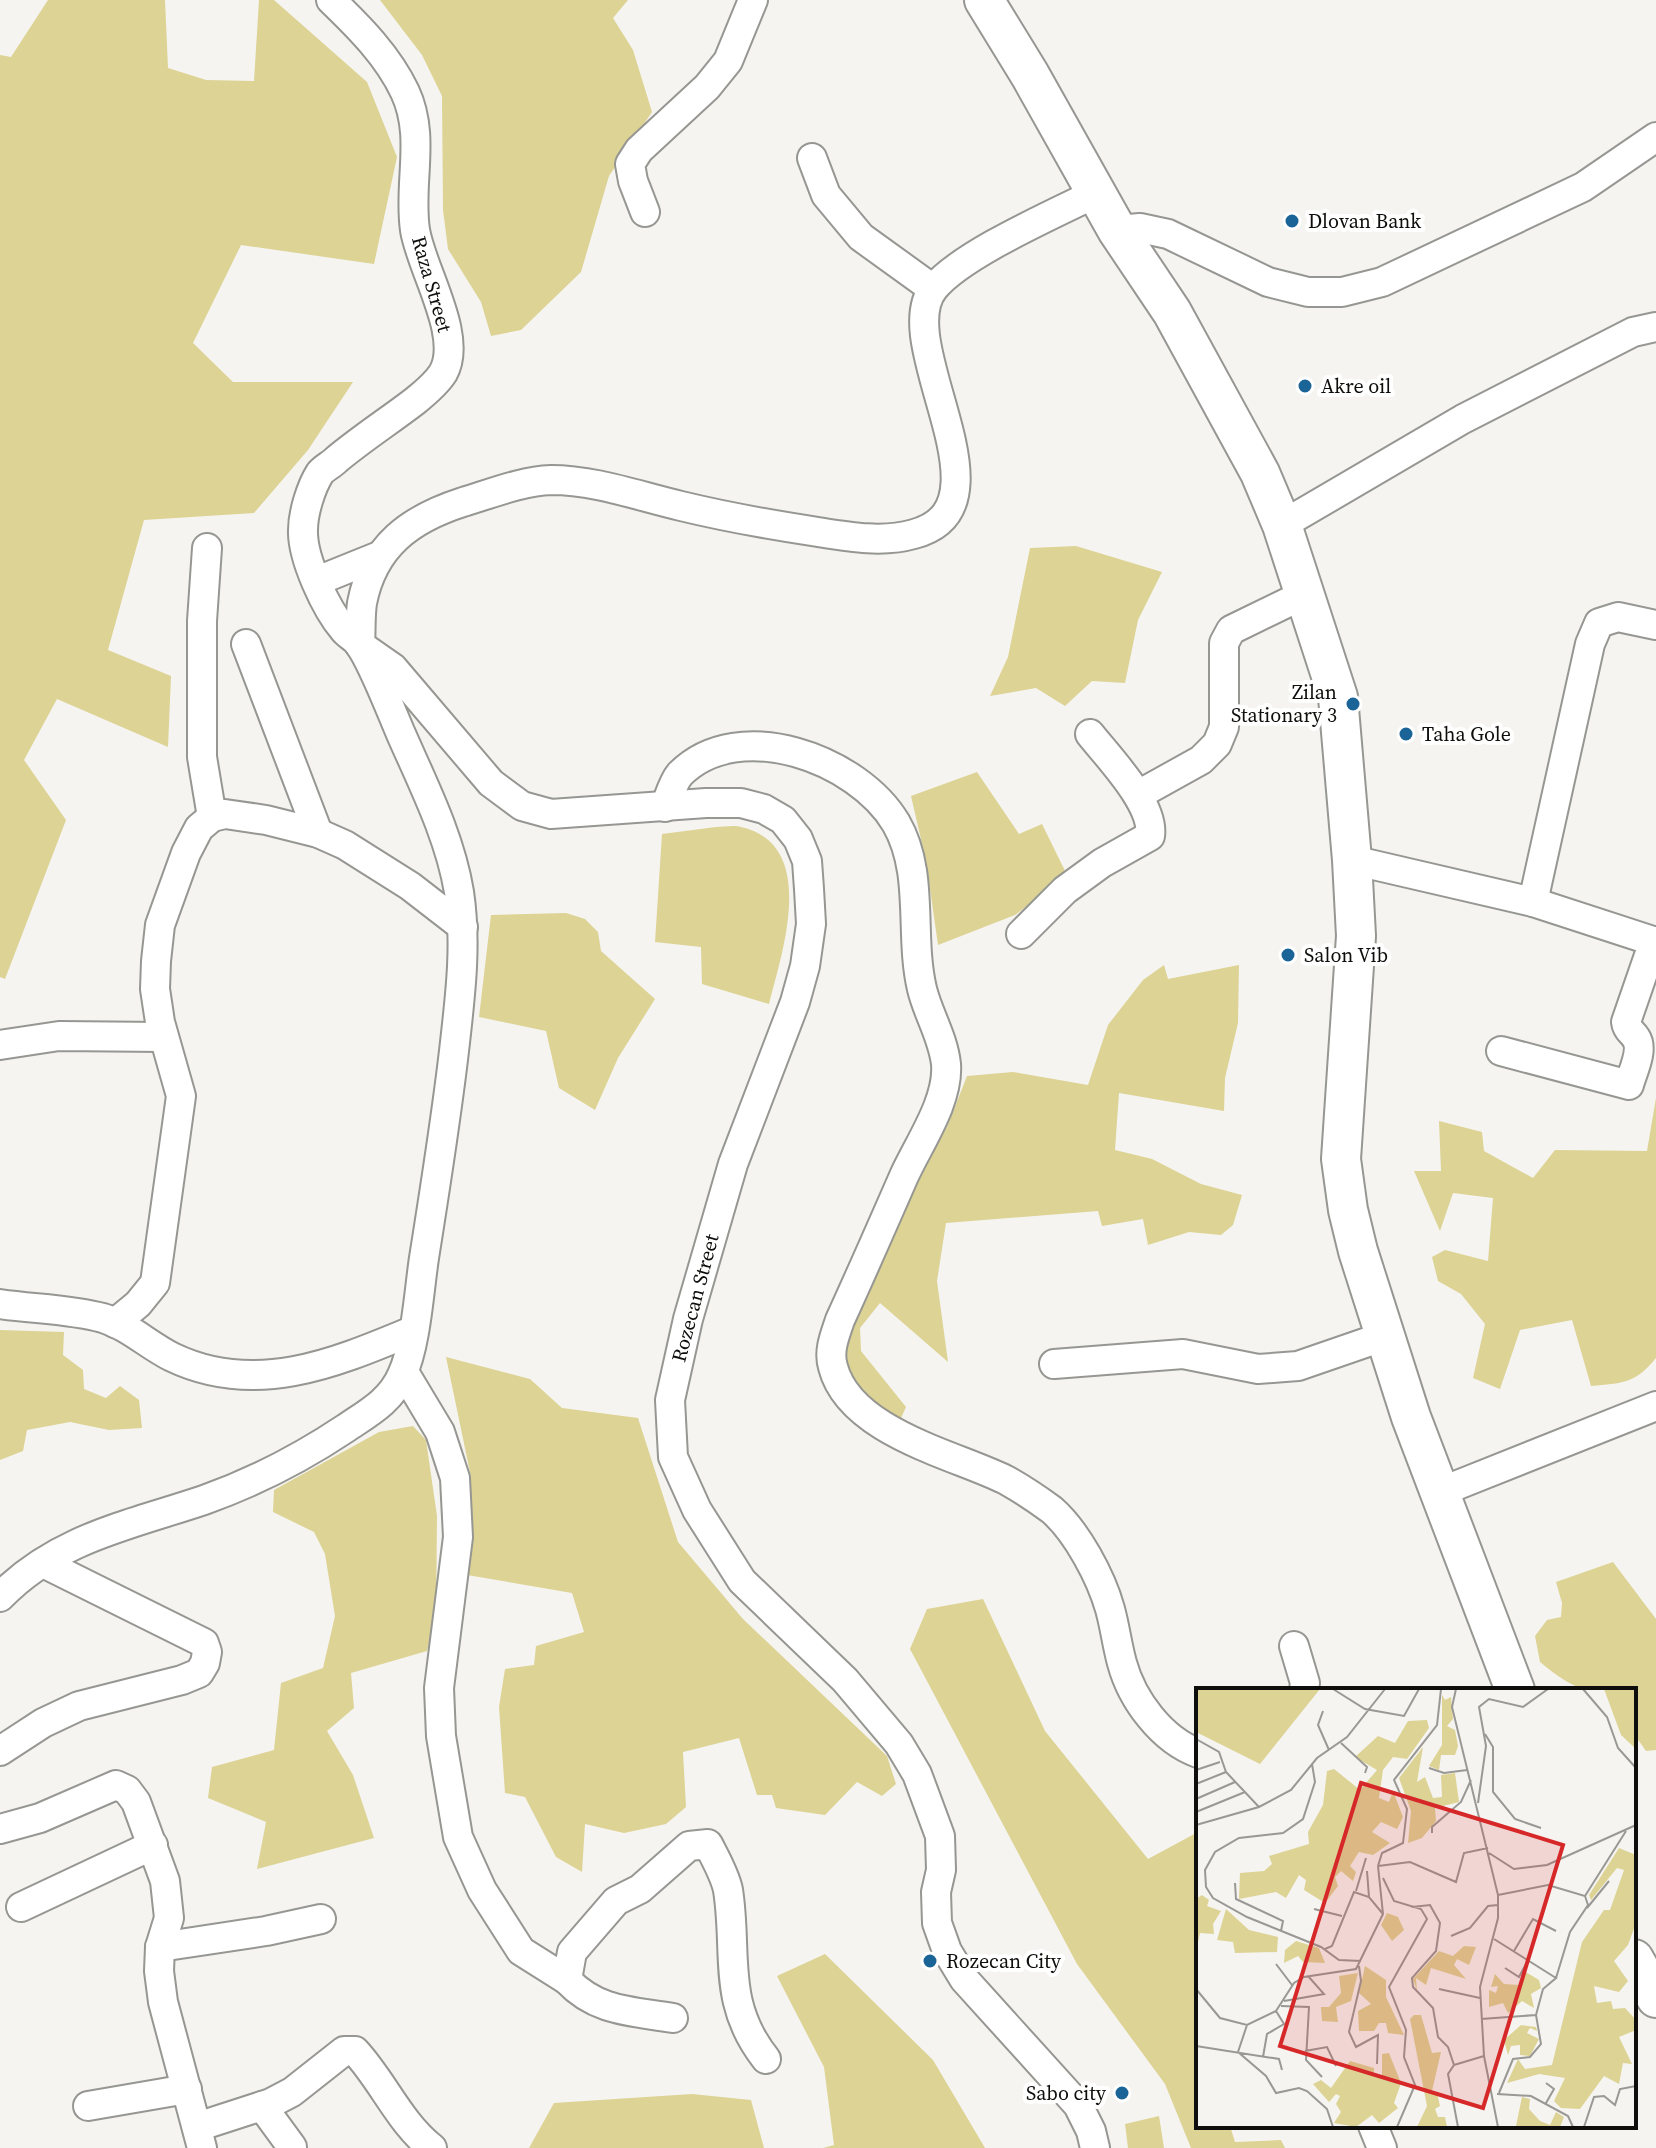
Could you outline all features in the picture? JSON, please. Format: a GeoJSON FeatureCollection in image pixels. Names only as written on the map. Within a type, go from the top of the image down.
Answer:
{"type":"FeatureCollection","features":[{"type":"Feature","properties":{"kind":"street","name":"Raza Street"},"geometry":{"type":"LineString","coordinates":[[331,0],[384,57],[404,90],[415,117],[415,229],[447,332],[449,352],[444,371],[428,391],[358,441],[320,474],[308,503],[302,531],[307,558],[344,630],[360,645]]}},
{"type":"Feature","properties":{"kind":"street"},"geometry":{"type":"LineString","coordinates":[[645,212],[630,164],[639,150],[707,87],[728,61],[753,0]]}},
{"type":"Feature","properties":{"kind":"street"},"geometry":{"type":"LineString","coordinates":[[984,0],[1117,230],[1172,312],[1260,473],[1282,525],[1338,697],[1356,936],[1341,1159],[1354,1238],[1411,1417],[1514,1688]]}},
{"type":"Feature","properties":{"kind":"street"},"geometry":{"type":"LineString","coordinates":[[1117,230],[1140,228],[1168,234],[1268,282],[1308,292],[1342,292],[1382,282],[1583,187],[1656,137]]}},
{"type":"Feature","properties":{"kind":"street"},"geometry":{"type":"LineString","coordinates":[[812,158],[826,195],[861,237],[933,289]]}},
{"type":"Feature","properties":{"kind":"street"},"geometry":{"type":"LineString","coordinates":[[0,1597],[19,1578],[95,1534],[204,1500],[280,1470],[388,1399],[404,1372],[451,1077],[461,994],[463,927],[449,848],[360,645],[367,580],[379,556],[419,519],[501,491],[548,480],[585,483],[715,514],[841,536],[892,539],[939,524],[952,504],[955,469],[925,335],[926,310],[933,289],[965,262],[1096,193]]}},
{"type":"Feature","properties":{"kind":"street"},"geometry":{"type":"LineString","coordinates":[[1282,525],[1463,419],[1633,332],[1656,327]]}},
{"type":"Feature","properties":{"kind":"street"},"geometry":{"type":"LineString","coordinates":[[207,548],[202,621],[202,757],[212,817]]}},
{"type":"Feature","properties":{"kind":"street"},"geometry":{"type":"LineString","coordinates":[[317,581],[379,556]]}},
{"type":"Feature","properties":{"kind":"street"},"geometry":{"type":"LineString","coordinates":[[1138,795],[1201,760],[1217,744],[1224,727],[1224,643],[1231,630],[1305,594]]}},
{"type":"Feature","properties":{"kind":"street"},"geometry":{"type":"LineString","coordinates":[[1533,902],[1590,644],[1599,623],[1618,617],[1656,625]]}},
{"type":"Feature","properties":{"kind":"street"},"geometry":{"type":"LineString","coordinates":[[246,644],[318,833]]}},
{"type":"Feature","properties":{"kind":"street","name":"Rozecan Street"},"geometry":{"type":"LineString","coordinates":[[360,645],[393,668],[482,773],[522,806],[551,814],[741,803],[764,809],[783,820],[798,839],[807,861],[811,924],[805,966],[795,1002],[733,1164],[688,1319],[670,1400],[673,1457],[683,1484],[708,1529],[742,1581],[845,1680],[899,1744],[917,1774],[940,1836],[937,1923],[947,1951],[964,1979],[1078,2105],[1091,2131],[1095,2148]]}},
{"type":"Feature","properties":{"kind":"street"},"geometry":{"type":"LineString","coordinates":[[1021,934],[1065,890],[1102,863],[1150,836],[1151,827],[1138,795],[1090,734]]}},
{"type":"Feature","properties":{"kind":"street"},"geometry":{"type":"LineString","coordinates":[[665,807],[678,776],[702,758],[723,749],[753,745],[794,751],[852,779],[895,821],[913,868],[922,990],[946,1064],[944,1082],[932,1121],[906,1171],[840,1320],[832,1343],[832,1365],[838,1382],[855,1405],[881,1424],[1005,1480],[1037,1498],[1057,1515],[1089,1559],[1100,1581],[1111,1610],[1122,1665],[1135,1692],[1155,1723],[1174,1742],[1196,1752]]}},
{"type":"Feature","properties":{"kind":"street"},"geometry":{"type":"LineString","coordinates":[[115,1323],[148,1294],[155,1283],[181,1096],[163,1037],[155,989],[160,925],[186,853],[199,828],[212,817],[225,814],[318,833],[345,845],[410,886],[463,927]]}},
{"type":"Feature","properties":{"kind":"street"},"geometry":{"type":"LineString","coordinates":[[1352,860],[1533,902],[1655,942],[1626,1022],[1627,1029],[1640,1046],[1629,1085],[1501,1051]]}},
{"type":"Feature","properties":{"kind":"street"},"geometry":{"type":"LineString","coordinates":[[0,1045],[59,1036],[163,1037]]}},
{"type":"Feature","properties":{"kind":"street"},"geometry":{"type":"LineString","coordinates":[[0,1304],[80,1313],[115,1323],[172,1357],[205,1370],[265,1375],[300,1372],[412,1331]]}},
{"type":"Feature","properties":{"kind":"street"},"geometry":{"type":"LineString","coordinates":[[1054,1364],[1183,1354],[1258,1369],[1298,1366],[1385,1336]]}},
{"type":"Feature","properties":{"kind":"street"},"geometry":{"type":"LineString","coordinates":[[404,1372],[440,1432],[455,1478],[458,1537],[439,1688],[441,1736],[458,1837],[482,1890],[521,1951],[567,1980],[582,1997],[607,2007],[673,2018]]}},
{"type":"Feature","properties":{"kind":"street"},"geometry":{"type":"LineString","coordinates":[[1440,1492],[1656,1406]]}},
{"type":"Feature","properties":{"kind":"street"},"geometry":{"type":"LineString","coordinates":[[0,1751],[43,1723],[79,1706],[182,1680],[199,1673],[205,1663],[207,1652],[204,1643],[43,1563]]}},
{"type":"Feature","properties":{"kind":"street"},"geometry":{"type":"LineString","coordinates":[[1294,1646],[1304,1688]]}},
{"type":"Feature","properties":{"kind":"street"},"geometry":{"type":"LineString","coordinates":[[0,1829],[40,1818],[116,1785],[127,1790],[136,1802],[170,1903],[160,1947],[163,2002],[200,2138],[292,2092],[344,2051],[355,2051],[369,2066],[411,2128],[432,2148]]}},
{"type":"Feature","properties":{"kind":"street"},"geometry":{"type":"LineString","coordinates":[[567,1980],[572,1952],[616,1901],[640,1889],[689,1846],[708,1844],[728,1888],[732,1976],[742,2018],[766,2059]]}},
{"type":"Feature","properties":{"kind":"street"},"geometry":{"type":"LineString","coordinates":[[21,1907],[153,1845]]}},
{"type":"Feature","properties":{"kind":"street"},"geometry":{"type":"LineString","coordinates":[[160,1947],[321,1919]]}},
{"type":"Feature","properties":{"kind":"street"},"geometry":{"type":"LineString","coordinates":[[1636,1963],[1656,1998]]}},
{"type":"Feature","properties":{"kind":"street"},"geometry":{"type":"LineString","coordinates":[[88,2106],[187,2089]]}},
{"type":"Feature","properties":{"kind":"street"},"geometry":{"type":"LineString","coordinates":[[262,2106],[292,2147]]}},
{"type":"Feature","properties":{"kind":"street"},"geometry":{"type":"LineString","coordinates":[[1374,2128],[1382,2148]]}},
{"type":"Feature","properties":{"kind":"shaded area"},"geometry":{"type":"Polygon","coordinates":[[[48,0],[165,0],[168,68],[206,80],[254,81],[259,0],[274,0],[367,82],[397,157],[374,264],[241,245],[193,343],[233,382],[353,382],[308,450],[254,513],[144,520],[108,650],[171,676],[168,747],[57,699],[24,760],[66,820],[5,979],[0,977],[0,55],[11,57],[48,0]]]}},
{"type":"Feature","properties":{"kind":"shaded area"},"geometry":{"type":"Polygon","coordinates":[[[380,0],[628,0],[613,18],[633,50],[652,112],[609,176],[581,272],[521,330],[491,336],[481,302],[448,249],[443,210],[442,96],[422,55],[380,0]]]}},
{"type":"Feature","properties":{"kind":"shaded area"},"geometry":{"type":"Polygon","coordinates":[[[1076,546],[1162,572],[1138,620],[1125,683],[1092,681],[1065,706],[1036,688],[990,696],[1008,657],[1030,548],[1076,546]]]}},
{"type":"Feature","properties":{"kind":"shaded area"},"geometry":{"type":"Polygon","coordinates":[[[977,772],[1019,834],[1042,824],[1067,875],[1015,915],[938,945],[926,861],[911,796],[977,772]]]}},
{"type":"Feature","properties":{"kind":"shaded area"},"geometry":{"type":"Polygon","coordinates":[[[741,827],[765,838],[780,855],[788,877],[786,930],[769,1004],[702,984],[701,947],[655,942],[662,834],[741,827]]]}},
{"type":"Feature","properties":{"kind":"shaded area"},"geometry":{"type":"Polygon","coordinates":[[[566,913],[585,919],[598,932],[601,951],[655,999],[618,1058],[595,1110],[559,1088],[546,1031],[479,1017],[491,915],[566,913]]]}},
{"type":"Feature","properties":{"kind":"shaded area"},"geometry":{"type":"Polygon","coordinates":[[[1164,965],[1168,979],[1239,965],[1238,1023],[1225,1078],[1224,1111],[1119,1093],[1115,1150],[1152,1159],[1201,1184],[1242,1195],[1233,1225],[1221,1235],[1189,1232],[1148,1245],[1143,1219],[1102,1226],[1098,1211],[946,1223],[937,1281],[948,1362],[880,1303],[860,1328],[861,1351],[906,1407],[898,1425],[867,1401],[853,1384],[842,1347],[914,1186],[947,1127],[967,1076],[1013,1072],[1088,1085],[1108,1025],[1143,980],[1164,965]]]}},
{"type":"Feature","properties":{"kind":"shaded area"},"geometry":{"type":"Polygon","coordinates":[[[1656,1098],[1656,1358],[1641,1373],[1627,1381],[1591,1386],[1572,1320],[1520,1330],[1500,1389],[1473,1378],[1485,1324],[1461,1294],[1438,1281],[1432,1257],[1445,1250],[1488,1261],[1493,1198],[1453,1193],[1440,1231],[1414,1171],[1441,1171],[1439,1121],[1482,1132],[1484,1151],[1533,1178],[1555,1150],[1647,1151],[1656,1098]]]}},
{"type":"Feature","properties":{"kind":"shaded area"},"geometry":{"type":"Polygon","coordinates":[[[0,1330],[64,1332],[63,1355],[83,1370],[84,1389],[106,1398],[120,1386],[139,1400],[142,1428],[109,1430],[70,1422],[27,1430],[23,1451],[0,1460],[0,1330]]]}},
{"type":"Feature","properties":{"kind":"shaded area"},"geometry":{"type":"Polygon","coordinates":[[[446,1357],[530,1379],[562,1408],[638,1418],[678,1542],[743,1619],[887,1756],[896,1784],[882,1796],[857,1782],[825,1815],[776,1808],[772,1795],[757,1795],[739,1738],[683,1752],[686,1807],[666,1824],[624,1833],[585,1824],[582,1872],[556,1857],[525,1797],[505,1793],[499,1707],[505,1669],[534,1665],[536,1646],[584,1632],[572,1593],[467,1575],[471,1477],[446,1357]]]}},
{"type":"Feature","properties":{"kind":"shaded area"},"geometry":{"type":"Polygon","coordinates":[[[413,1426],[426,1440],[437,1516],[436,1617],[427,1651],[351,1673],[354,1708],[327,1731],[353,1775],[374,1838],[257,1869],[266,1822],[208,1798],[212,1767],[274,1750],[281,1683],[323,1668],[335,1616],[325,1554],[314,1532],[273,1512],[274,1490],[379,1432],[413,1426]]]}},
{"type":"Feature","properties":{"kind":"shaded area"},"geometry":{"type":"Polygon","coordinates":[[[1613,1562],[1656,1619],[1656,1750],[1646,1751],[1636,1737],[1636,1688],[1584,1688],[1565,1680],[1540,1662],[1535,1636],[1547,1620],[1561,1617],[1562,1603],[1556,1582],[1613,1562]]]}},
{"type":"Feature","properties":{"kind":"shaded area"},"geometry":{"type":"Polygon","coordinates":[[[983,1599],[1045,1731],[1148,1859],[1196,1833],[1196,2128],[1231,2128],[1235,2142],[1281,2140],[1285,2148],[1191,2148],[1165,2084],[1077,1964],[910,1649],[927,1609],[983,1599]]]}},
{"type":"Feature","properties":{"kind":"shaded area"},"geometry":{"type":"Polygon","coordinates":[[[825,1954],[933,2060],[985,2148],[823,2148],[834,2145],[824,2067],[777,1976],[825,1954]]]}},
{"type":"Feature","properties":{"kind":"shaded area"},"geometry":{"type":"Polygon","coordinates":[[[692,2094],[751,2100],[764,2148],[529,2148],[554,2103],[692,2094]]]}},
{"type":"Feature","properties":{"kind":"shaded area"},"geometry":{"type":"Polygon","coordinates":[[[1159,2116],[1164,2148],[1128,2148],[1125,2124],[1159,2116]]]}},
{"type":"Feature","properties":{"kind":"place","name":"Dlovan Bank"},"geometry":{"type":"Point","coordinates":[1292,221]}},
{"type":"Feature","properties":{"kind":"place","name":"Akre oil"},"geometry":{"type":"Point","coordinates":[1305,386]}},
{"type":"Feature","properties":{"kind":"place","name":"Zilan Stationary 3"},"geometry":{"type":"Point","coordinates":[1353,704]}},
{"type":"Feature","properties":{"kind":"place","name":"Taha Gole"},"geometry":{"type":"Point","coordinates":[1406,734]}},
{"type":"Feature","properties":{"kind":"place","name":"Salon Vib"},"geometry":{"type":"Point","coordinates":[1288,955]}},
{"type":"Feature","properties":{"kind":"place","name":"Rozecan City"},"geometry":{"type":"Point","coordinates":[930,1961]}},
{"type":"Feature","properties":{"kind":"place","name":"Sabo city"},"geometry":{"type":"Point","coordinates":[1122,2093]}}]}
